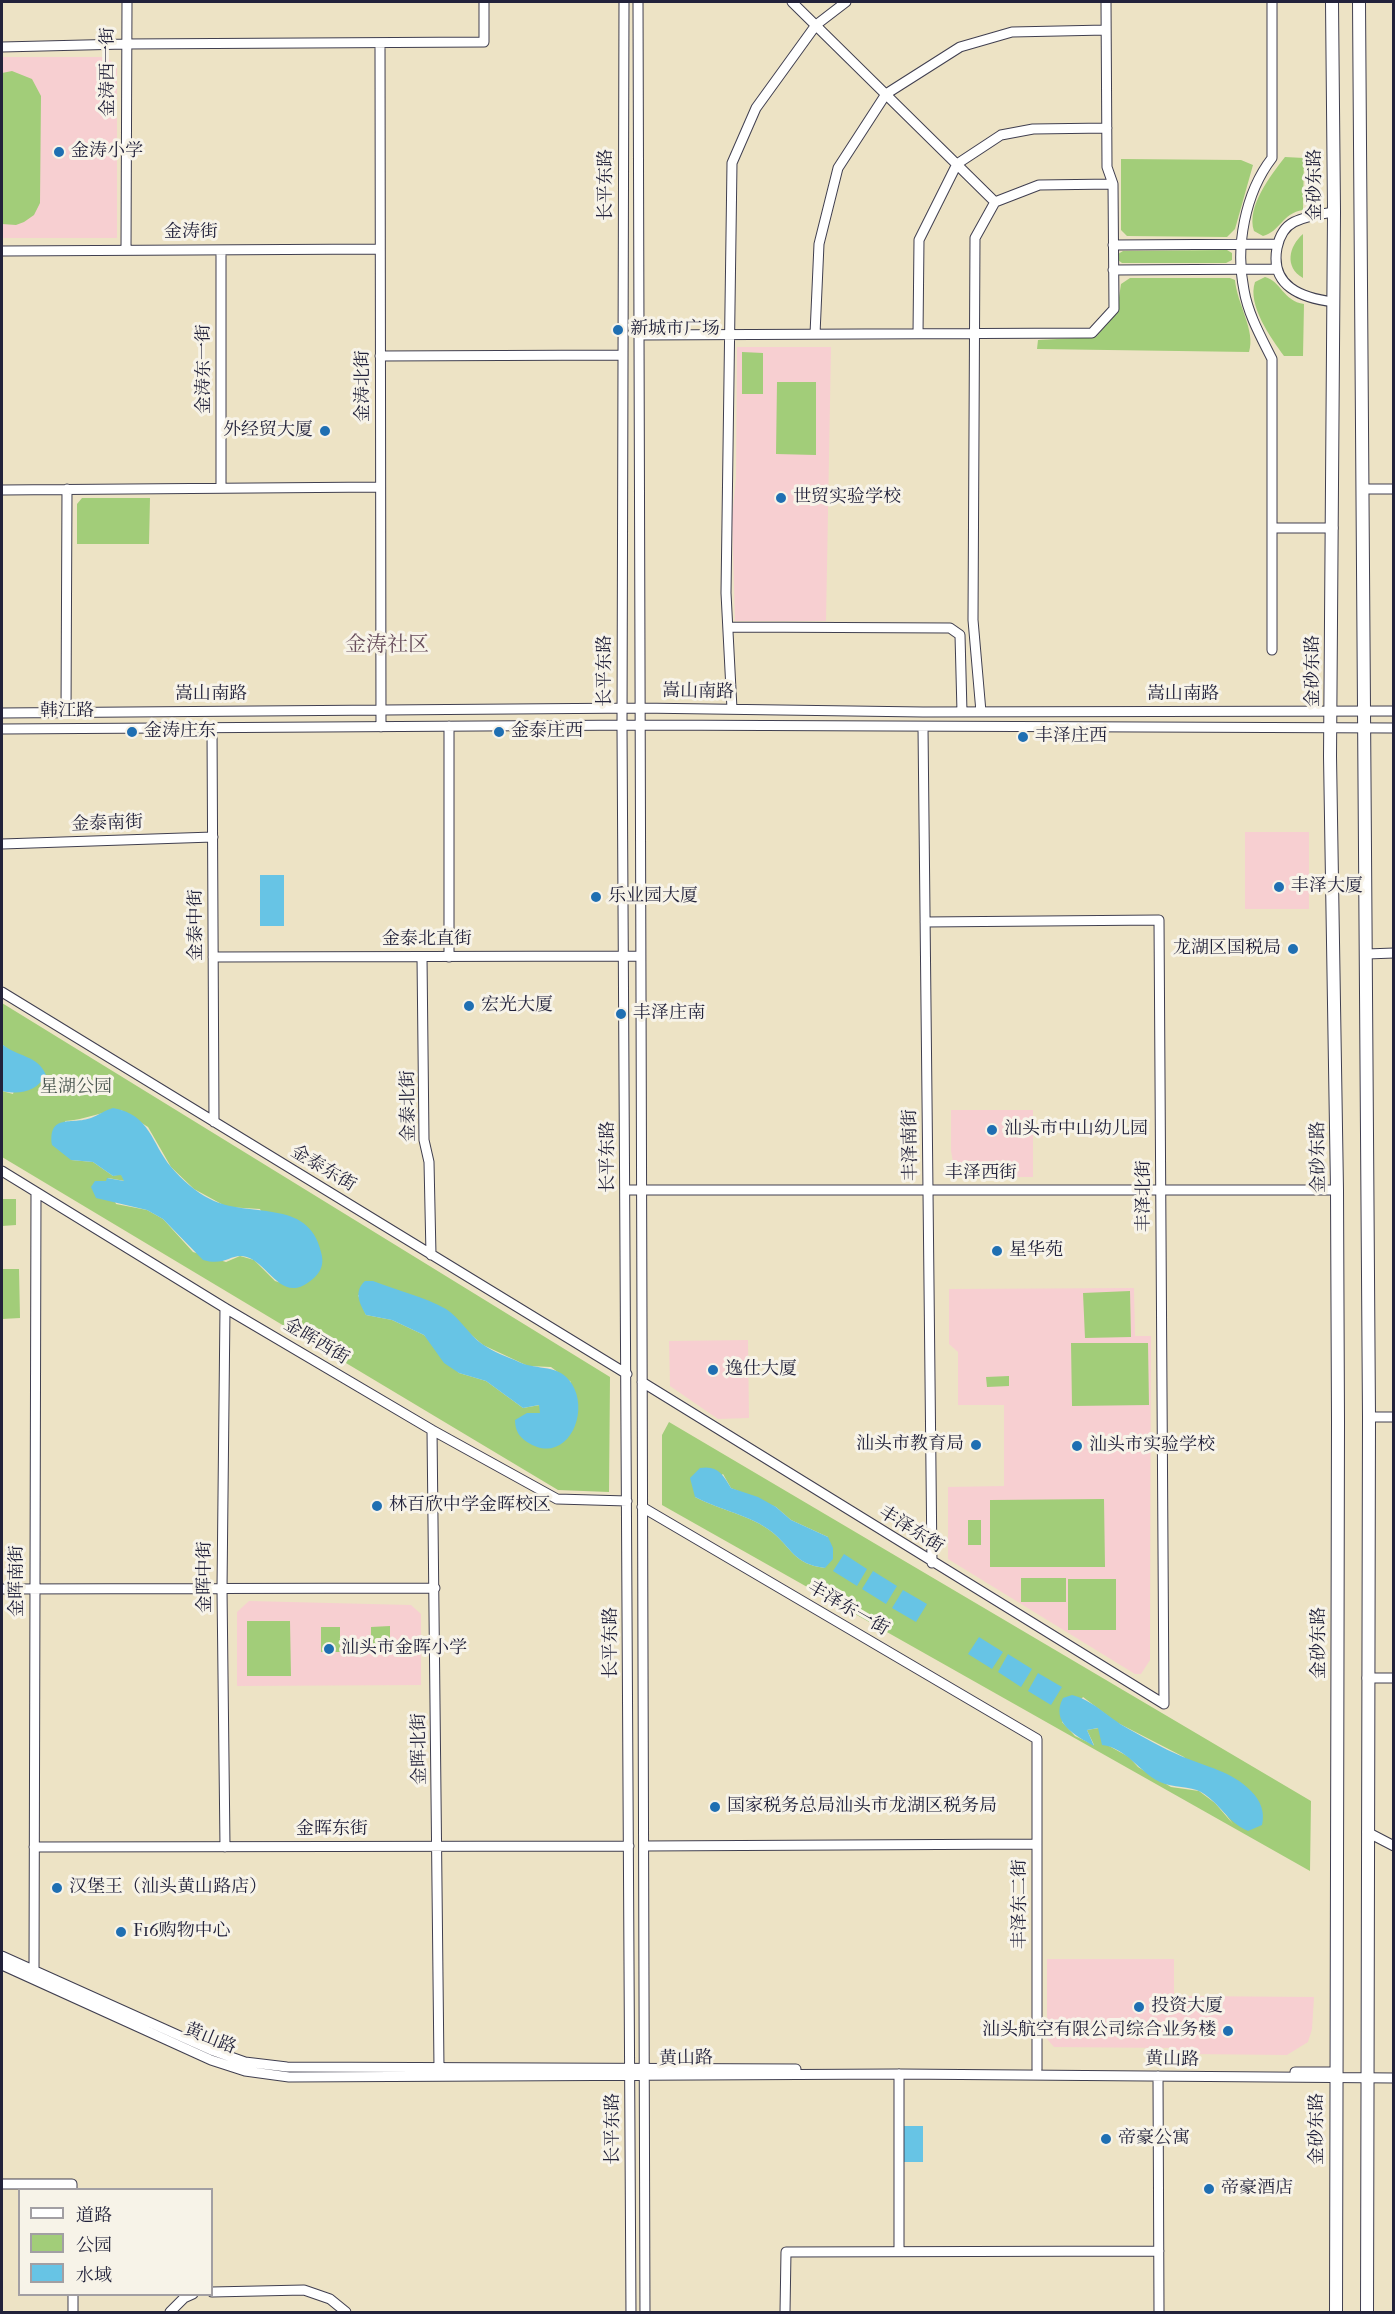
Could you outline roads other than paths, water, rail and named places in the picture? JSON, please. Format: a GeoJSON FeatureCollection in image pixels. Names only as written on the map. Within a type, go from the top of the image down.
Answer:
{"type":"FeatureCollection","features":[{"type":"Feature","properties":{"kind":"main road","name":"金砂东路"},"geometry":{"type":"LineString","coordinates":[[1332,2],[1334,213],[1332,728],[1338,1190],[1336,2313]]}},
{"type":"Feature","properties":{"kind":"main road"},"geometry":{"type":"LineString","coordinates":[[1359,2],[1367,954],[1367,2313]]}},
{"type":"Feature","properties":{"kind":"street","name":"金涛西一街"},"geometry":{"type":"LineString","coordinates":[[126,250],[125,44],[127,2]]}},
{"type":"Feature","properties":{"kind":"street"},"geometry":{"type":"LineString","coordinates":[[2,47],[484,42],[484,2]]}},
{"type":"Feature","properties":{"kind":"street","name":"长平东路"},"geometry":{"type":"LineString","coordinates":[[624,2],[622,726],[631,2313]]}},
{"type":"Feature","properties":{"kind":"street","name":"长平东路"},"geometry":{"type":"LineString","coordinates":[[638,2],[645,2313]]}},
{"type":"Feature","properties":{"kind":"street"},"geometry":{"type":"LineString","coordinates":[[792,2],[995,202]]}},
{"type":"Feature","properties":{"kind":"street"},"geometry":{"type":"LineString","coordinates":[[732,710],[726,593],[732,163],[756,108],[816,25],[846,2]]}},
{"type":"Feature","properties":{"kind":"street"},"geometry":{"type":"LineString","coordinates":[[639,335],[1092,333],[1113,309],[1113,184],[1107,167],[1106,2]]}},
{"type":"Feature","properties":{"kind":"street"},"geometry":{"type":"LineString","coordinates":[[1272,2],[1272,158],[1263,170],[1252,196],[1242,244],[1241,269],[1244,292],[1252,318],[1272,359],[1272,650]]}},
{"type":"Feature","properties":{"kind":"street"},"geometry":{"type":"LineString","coordinates":[[815,334],[819,244],[838,168],[886,94],[960,47],[1012,32],[1106,30]]}},
{"type":"Feature","properties":{"kind":"street","name":"金涛北街"},"geometry":{"type":"LineString","coordinates":[[380,44],[381,727]]}},
{"type":"Feature","properties":{"kind":"street"},"geometry":{"type":"LineString","coordinates":[[918,334],[919,240],[957,164],[1001,135],[1033,129],[1107,128]]}},
{"type":"Feature","properties":{"kind":"street"},"geometry":{"type":"LineString","coordinates":[[981,712],[973,620],[975,238],[995,202],[1039,185],[1113,184]]}},
{"type":"Feature","properties":{"kind":"street"},"geometry":{"type":"LineString","coordinates":[[1334,213],[1316,215],[1292,222],[1279,237],[1275,258],[1278,278],[1289,289],[1311,299],[1334,302]]}},
{"type":"Feature","properties":{"kind":"street"},"geometry":{"type":"LineString","coordinates":[[1113,245],[1278,244]]}},
{"type":"Feature","properties":{"kind":"street","name":"金涛街"},"geometry":{"type":"LineString","coordinates":[[2,251],[380,249]]}},
{"type":"Feature","properties":{"kind":"street","name":"金涛东一街"},"geometry":{"type":"LineString","coordinates":[[221,250],[221,488]]}},
{"type":"Feature","properties":{"kind":"street"},"geometry":{"type":"LineString","coordinates":[[1113,270],[1277,269]]}},
{"type":"Feature","properties":{"kind":"street"},"geometry":{"type":"LineString","coordinates":[[380,356],[623,355]]}},
{"type":"Feature","properties":{"kind":"street"},"geometry":{"type":"LineString","coordinates":[[2,490],[380,487]]}},
{"type":"Feature","properties":{"kind":"street"},"geometry":{"type":"LineString","coordinates":[[66,713],[67,489]]}},
{"type":"Feature","properties":{"kind":"street"},"geometry":{"type":"LineString","coordinates":[[1364,489],[1394,489]]}},
{"type":"Feature","properties":{"kind":"street"},"geometry":{"type":"LineString","coordinates":[[1272,528],[1333,528]]}},
{"type":"Feature","properties":{"kind":"street"},"geometry":{"type":"LineString","coordinates":[[729,627],[950,628],[960,635],[962,712]]}},
{"type":"Feature","properties":{"kind":"street","name":"嵩山南路"},"geometry":{"type":"LineString","coordinates":[[2,713],[622,708],[962,712],[1394,711]]}},
{"type":"Feature","properties":{"kind":"street","name":"嵩山南路"},"geometry":{"type":"LineString","coordinates":[[133,728],[639,725],[1394,728]]}},
{"type":"Feature","properties":{"kind":"street"},"geometry":{"type":"LineString","coordinates":[[450,726],[450,957]]}},
{"type":"Feature","properties":{"kind":"street","name":"丰泽南街"},"geometry":{"type":"LineString","coordinates":[[923,727],[932,1563]]}},
{"type":"Feature","properties":{"kind":"street","name":"韩江路"},"geometry":{"type":"LineString","coordinates":[[2,729],[133,728]]}},
{"type":"Feature","properties":{"kind":"street","name":"金泰中街"},"geometry":{"type":"LineString","coordinates":[[212,728],[214,1122]]}},
{"type":"Feature","properties":{"kind":"street","name":"金泰南街"},"geometry":{"type":"LineString","coordinates":[[2,844],[213,837]]}},
{"type":"Feature","properties":{"kind":"street","name":"丰泽北街"},"geometry":{"type":"LineString","coordinates":[[926,922],[1158,920],[1162,1190],[1164,1704]]}},
{"type":"Feature","properties":{"kind":"street"},"geometry":{"type":"LineString","coordinates":[[1367,954],[1394,953]]}},
{"type":"Feature","properties":{"kind":"street","name":"金泰北直街"},"geometry":{"type":"LineString","coordinates":[[213,957],[640,956]]}},
{"type":"Feature","properties":{"kind":"street","name":"金泰北街"},"geometry":{"type":"LineString","coordinates":[[422,957],[424,1140],[429,1162],[431,1255]]}},
{"type":"Feature","properties":{"kind":"street","name":"金泰东街"},"geometry":{"type":"LineString","coordinates":[[2,993],[627,1374]]}},
{"type":"Feature","properties":{"kind":"street","name":"金晖西街"},"geometry":{"type":"LineString","coordinates":[[2,1171],[225,1308],[556,1500],[627,1501]]}},
{"type":"Feature","properties":{"kind":"street","name":"丰泽西街"},"geometry":{"type":"LineString","coordinates":[[625,1190],[1338,1190]]}},
{"type":"Feature","properties":{"kind":"street","name":"金晖南街"},"geometry":{"type":"LineString","coordinates":[[34,1971],[36,1192]]}},
{"type":"Feature","properties":{"kind":"street","name":"金晖中街"},"geometry":{"type":"LineString","coordinates":[[225,1308],[222,1589],[225,1847]]}},
{"type":"Feature","properties":{"kind":"street","name":"丰泽东街"},"geometry":{"type":"LineString","coordinates":[[642,1382],[1164,1704]]}},
{"type":"Feature","properties":{"kind":"street"},"geometry":{"type":"LineString","coordinates":[[1368,1417],[1394,1417]]}},
{"type":"Feature","properties":{"kind":"street","name":"金晖北街"},"geometry":{"type":"LineString","coordinates":[[432,1430],[439,2068]]}},
{"type":"Feature","properties":{"kind":"street","name":"丰泽东一街"},"geometry":{"type":"LineString","coordinates":[[642,1507],[1036,1739]]}},
{"type":"Feature","properties":{"kind":"street"},"geometry":{"type":"LineString","coordinates":[[2,1589],[435,1588]]}},
{"type":"Feature","properties":{"kind":"street"},"geometry":{"type":"LineString","coordinates":[[1367,1678],[1394,1678]]}},
{"type":"Feature","properties":{"kind":"street","name":"丰泽东二街"},"geometry":{"type":"LineString","coordinates":[[1036,1739],[1037,2069]]}},
{"type":"Feature","properties":{"kind":"street"},"geometry":{"type":"LineString","coordinates":[[1367,1832],[1394,1846]]}},
{"type":"Feature","properties":{"kind":"street"},"geometry":{"type":"LineString","coordinates":[[644,1846],[1037,1845]]}},
{"type":"Feature","properties":{"kind":"street","name":"金晖东街"},"geometry":{"type":"LineString","coordinates":[[34,1847],[629,1846]]}},
{"type":"Feature","properties":{"kind":"street","name":"黄山路"},"geometry":{"type":"LineString","coordinates":[[2,1956],[211,2050],[245,2062],[287,2067],[631,2072]]}},
{"type":"Feature","properties":{"kind":"street","name":"黄山路"},"geometry":{"type":"LineString","coordinates":[[2,1965],[212,2060],[245,2070],[289,2077],[1037,2069],[1336,2075]]}},
{"type":"Feature","properties":{"kind":"street","name":"黄山路"},"geometry":{"type":"LineString","coordinates":[[646,2072],[1158,2076],[1367,2075],[1394,2072]]}},
{"type":"Feature","properties":{"kind":"street"},"geometry":{"type":"LineString","coordinates":[[899,2074],[899,2251]]}},
{"type":"Feature","properties":{"kind":"street","name":"黄山路"},"geometry":{"type":"LineString","coordinates":[[1367,2075],[1394,2078]]}},
{"type":"Feature","properties":{"kind":"street"},"geometry":{"type":"LineString","coordinates":[[1158,2076],[1159,2313]]}},
{"type":"Feature","properties":{"kind":"street"},"geometry":{"type":"LineString","coordinates":[[2,2184],[72,2184],[72,2188]]}},
{"type":"Feature","properties":{"kind":"street"},"geometry":{"type":"LineString","coordinates":[[785,2313],[786,2252],[1159,2251]]}},
{"type":"Feature","properties":{"kind":"street"},"geometry":{"type":"LineString","coordinates":[[213,2292],[304,2290],[330,2299],[346,2313]]}},
{"type":"Feature","properties":{"kind":"street"},"geometry":{"type":"LineString","coordinates":[[73,2296],[73,2313]]}},
{"type":"Feature","properties":{"kind":"street"},"geometry":{"type":"LineString","coordinates":[[170,2313],[184,2298],[190,2296]]}},
{"type":"Feature","properties":{"kind":"water"},"geometry":{"type":"Polygon","coordinates":[[[260,875],[284,875],[284,926],[260,926],[260,875]]]}},
{"type":"Feature","properties":{"kind":"water"},"geometry":{"type":"Polygon","coordinates":[[[2,1044],[38,1064],[46,1075],[42,1081],[27,1091],[15,1093],[2,1091],[2,1044]]]}},
{"type":"Feature","properties":{"kind":"water"},"geometry":{"type":"Polygon","coordinates":[[[113,1108],[126,1112],[143,1123],[171,1167],[189,1185],[205,1196],[225,1205],[275,1212],[304,1223],[314,1235],[321,1252],[321,1269],[315,1277],[303,1286],[293,1288],[284,1286],[252,1259],[238,1256],[216,1262],[203,1260],[163,1219],[147,1210],[96,1198],[91,1187],[95,1181],[106,1181],[107,1178],[124,1181],[121,1175],[113,1176],[93,1162],[71,1160],[52,1145],[52,1135],[58,1124],[91,1118],[113,1108]]]}},
{"type":"Feature","properties":{"kind":"water"},"geometry":{"type":"Polygon","coordinates":[[[365,1281],[373,1281],[438,1305],[451,1313],[477,1340],[491,1349],[526,1365],[555,1370],[567,1377],[577,1396],[578,1410],[571,1434],[563,1443],[553,1448],[541,1448],[524,1440],[517,1430],[515,1420],[527,1413],[540,1413],[539,1405],[523,1408],[486,1381],[459,1373],[444,1363],[424,1335],[392,1320],[366,1315],[358,1294],[365,1281]]]}},
{"type":"Feature","properties":{"kind":"water"},"geometry":{"type":"Polygon","coordinates":[[[700,1468],[715,1469],[731,1488],[758,1497],[776,1507],[791,1520],[828,1537],[833,1548],[833,1559],[825,1568],[806,1563],[764,1526],[695,1497],[690,1478],[700,1468]]]}},
{"type":"Feature","properties":{"kind":"water"},"geometry":{"type":"Polygon","coordinates":[[[844,1554],[867,1569],[857,1586],[833,1571],[844,1554]]]}},
{"type":"Feature","properties":{"kind":"water"},"geometry":{"type":"Polygon","coordinates":[[[873,1571],[897,1586],[886,1604],[862,1589],[873,1571]]]}},
{"type":"Feature","properties":{"kind":"water"},"geometry":{"type":"Polygon","coordinates":[[[903,1590],[927,1604],[916,1622],[892,1608],[903,1590]]]}},
{"type":"Feature","properties":{"kind":"water"},"geometry":{"type":"Polygon","coordinates":[[[979,1637],[1003,1652],[992,1669],[968,1654],[979,1637]]]}},
{"type":"Feature","properties":{"kind":"water"},"geometry":{"type":"Polygon","coordinates":[[[1008,1654],[1032,1669],[1021,1687],[998,1672],[1008,1654]]]}},
{"type":"Feature","properties":{"kind":"water"},"geometry":{"type":"Polygon","coordinates":[[[1038,1673],[1062,1687],[1051,1705],[1028,1691],[1038,1673]]]}},
{"type":"Feature","properties":{"kind":"water"},"geometry":{"type":"Polygon","coordinates":[[[1072,1695],[1086,1700],[1120,1724],[1160,1746],[1218,1770],[1244,1784],[1260,1803],[1263,1816],[1262,1825],[1248,1831],[1240,1827],[1201,1792],[1165,1784],[1153,1778],[1126,1755],[1102,1745],[1098,1728],[1087,1730],[1094,1746],[1072,1733],[1062,1721],[1060,1707],[1063,1698],[1072,1695]]]}},
{"type":"Feature","properties":{"kind":"water"},"geometry":{"type":"Polygon","coordinates":[[[904,2126],[923,2126],[923,2162],[904,2162],[904,2126]]]}},
{"type":"Feature","properties":{"kind":"place","name":"金涛小学"},"geometry":{"type":"Point","coordinates":[59,152]}},
{"type":"Feature","properties":{"kind":"place","name":"新城市广场"},"geometry":{"type":"Point","coordinates":[618,330]}},
{"type":"Feature","properties":{"kind":"place","name":"外经贸大厦"},"geometry":{"type":"Point","coordinates":[325,431]}},
{"type":"Feature","properties":{"kind":"place","name":"世贸实验学校"},"geometry":{"type":"Point","coordinates":[781,498]}},
{"type":"Feature","properties":{"kind":"place","name":"金涛庄东"},"geometry":{"type":"Point","coordinates":[132,732]}},
{"type":"Feature","properties":{"kind":"place","name":"金泰庄西"},"geometry":{"type":"Point","coordinates":[499,732]}},
{"type":"Feature","properties":{"kind":"place","name":"丰泽庄西"},"geometry":{"type":"Point","coordinates":[1023,737]}},
{"type":"Feature","properties":{"kind":"place","name":"丰泽大厦"},"geometry":{"type":"Point","coordinates":[1279,887]}},
{"type":"Feature","properties":{"kind":"place","name":"乐业园大厦"},"geometry":{"type":"Point","coordinates":[596,897]}},
{"type":"Feature","properties":{"kind":"place","name":"龙湖区国税局"},"geometry":{"type":"Point","coordinates":[1293,949]}},
{"type":"Feature","properties":{"kind":"place","name":"宏光大厦"},"geometry":{"type":"Point","coordinates":[469,1006]}},
{"type":"Feature","properties":{"kind":"place","name":"丰泽庄南"},"geometry":{"type":"Point","coordinates":[621,1014]}},
{"type":"Feature","properties":{"kind":"place","name":"汕头市中山幼儿园"},"geometry":{"type":"Point","coordinates":[992,1130]}},
{"type":"Feature","properties":{"kind":"place","name":"星华苑"},"geometry":{"type":"Point","coordinates":[997,1251]}},
{"type":"Feature","properties":{"kind":"place","name":"逸仕大厦"},"geometry":{"type":"Point","coordinates":[713,1370]}},
{"type":"Feature","properties":{"kind":"place","name":"汕头市教育局"},"geometry":{"type":"Point","coordinates":[976,1445]}},
{"type":"Feature","properties":{"kind":"place","name":"汕头市实验学校"},"geometry":{"type":"Point","coordinates":[1077,1446]}},
{"type":"Feature","properties":{"kind":"place","name":"林百欣中学金晖校区"},"geometry":{"type":"Point","coordinates":[377,1506]}},
{"type":"Feature","properties":{"kind":"place","name":"汕头市金晖小学"},"geometry":{"type":"Point","coordinates":[329,1649]}},
{"type":"Feature","properties":{"kind":"place","name":"国家税务总局汕头市龙湖区税务局"},"geometry":{"type":"Point","coordinates":[715,1807]}},
{"type":"Feature","properties":{"kind":"place","name":"汉堡王（汕头黄山路店）"},"geometry":{"type":"Point","coordinates":[57,1888]}},
{"type":"Feature","properties":{"kind":"place","name":"F16购物中心"},"geometry":{"type":"Point","coordinates":[121,1932]}},
{"type":"Feature","properties":{"kind":"place","name":"投资大厦"},"geometry":{"type":"Point","coordinates":[1139,2007]}},
{"type":"Feature","properties":{"kind":"place","name":"汕头航空有限公司综合业务楼"},"geometry":{"type":"Point","coordinates":[1228,2031]}},
{"type":"Feature","properties":{"kind":"place","name":"帝豪公寓"},"geometry":{"type":"Point","coordinates":[1106,2139]}},
{"type":"Feature","properties":{"kind":"place","name":"帝豪酒店"},"geometry":{"type":"Point","coordinates":[1209,2189]}},
{"type":"Feature","properties":{"kind":"district","name":"金涛社区"},"geometry":{"type":"Point","coordinates":[387,646]}},
{"type":"Feature","properties":{"kind":"park label","name":"星湖公园"},"geometry":{"type":"Point","coordinates":[76,1088]}}]}
